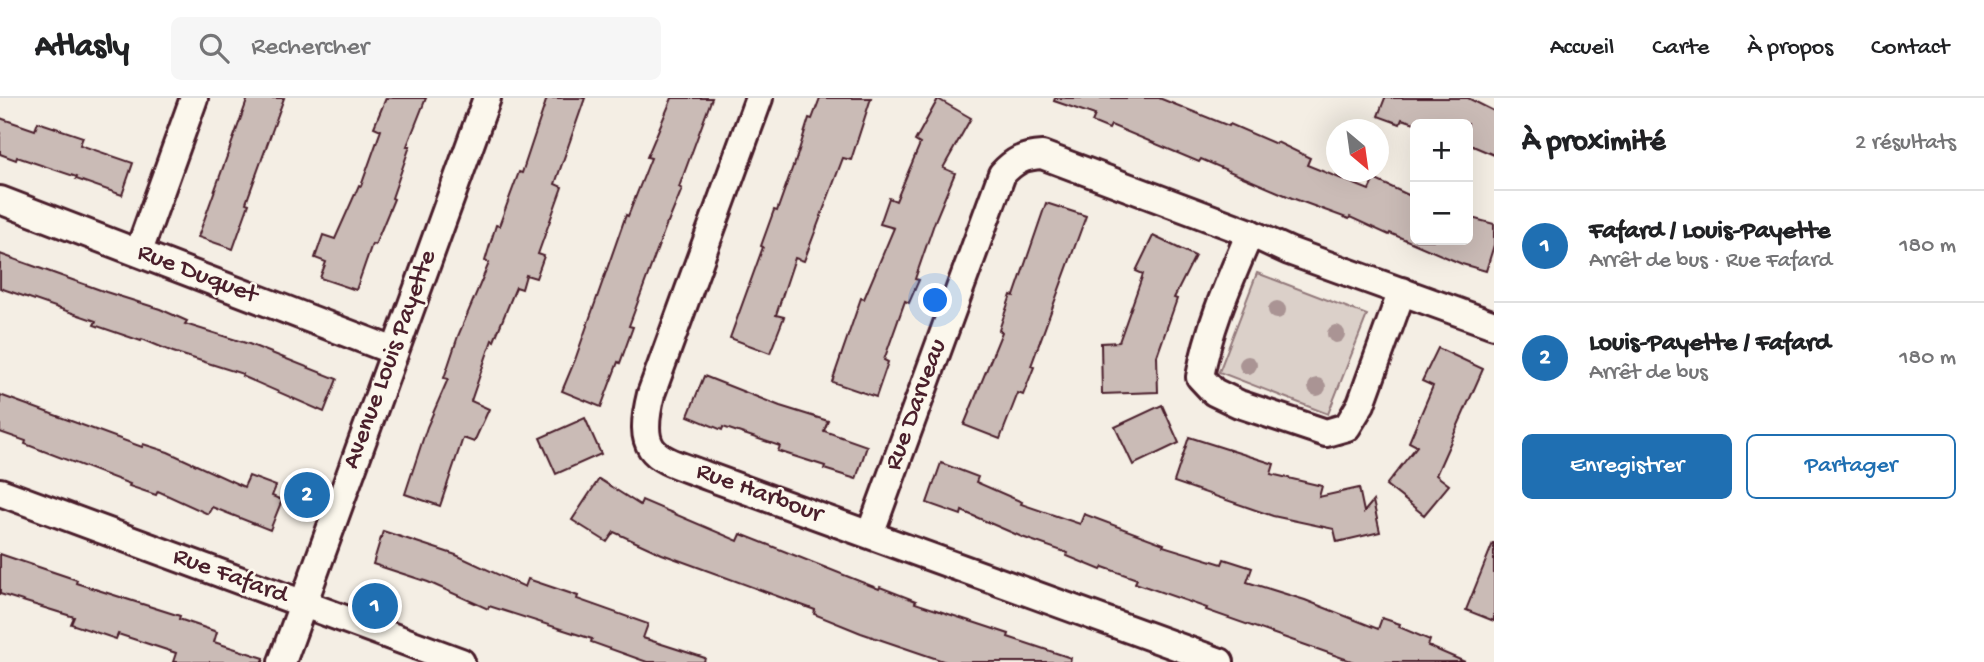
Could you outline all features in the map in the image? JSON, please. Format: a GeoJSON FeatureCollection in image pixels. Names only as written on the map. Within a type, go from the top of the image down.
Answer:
{"type":"FeatureCollection","features":[{"type":"Feature","properties":{"kind":"street"},"geometry":{"type":"LineString","coordinates":[[139,251],[194,98]]}},
{"type":"Feature","properties":{"kind":"street","name":"Avenue Louis Payette"},"geometry":{"type":"LineString","coordinates":[[282,662],[487,98]]}},
{"type":"Feature","properties":{"kind":"street","name":"Rue Harbour"},"geometry":{"type":"LineString","coordinates":[[759,98],[651,394],[645,435],[650,449],[658,457],[1220,662]]}},
{"type":"Feature","properties":{"kind":"street","name":"Rue Darveau"},"geometry":{"type":"LineString","coordinates":[[870,534],[1002,174],[1014,161],[1027,156],[1041,155],[1250,233],[1289,251],[1494,325]]}},
{"type":"Feature","properties":{"kind":"street","name":"Rue Duquet"},"geometry":{"type":"LineString","coordinates":[[0,200],[139,251],[394,351]]}},
{"type":"Feature","properties":{"kind":"street"},"geometry":{"type":"LineString","coordinates":[[1250,233],[1216,312],[1200,377],[1214,392],[1239,404],[1326,433],[1347,427],[1361,404],[1402,291]]}},
{"type":"Feature","properties":{"kind":"street","name":"Rue Fafard"},"geometry":{"type":"LineString","coordinates":[[0,492],[461,662]]}},
{"type":"Feature","properties":{"kind":"shaded area"},"geometry":{"type":"Polygon","coordinates":[[[1257,273],[1367,315],[1328,414],[1219,372],[1257,273]]]}},
{"type":"Feature","properties":{"kind":"building"},"geometry":{"type":"Polygon","coordinates":[[[248,98],[284,98],[246,203],[249,204],[233,249],[198,237],[248,98]]]}},
{"type":"Feature","properties":{"kind":"building"},"geometry":{"type":"Polygon","coordinates":[[[386,98],[426,98],[407,146],[410,146],[392,198],[394,199],[375,245],[372,244],[356,290],[320,278],[326,262],[315,258],[323,235],[335,239],[359,185],[361,186],[381,130],[374,127],[386,98]]]}},
{"type":"Feature","properties":{"kind":"building"},"geometry":{"type":"Polygon","coordinates":[[[547,98],[585,98],[555,184],[562,187],[538,254],[544,256],[536,278],[526,275],[522,289],[516,287],[494,341],[492,340],[471,401],[489,409],[474,442],[463,438],[440,506],[405,494],[427,427],[448,379],[444,378],[458,336],[489,263],[485,261],[496,225],[499,226],[519,172],[522,173],[547,98]]]}},
{"type":"Feature","properties":{"kind":"building"},"geometry":{"type":"Polygon","coordinates":[[[672,98],[712,98],[679,187],[682,189],[629,326],[633,327],[601,407],[562,391],[626,215],[628,216],[651,158],[647,157],[672,98]]]}},
{"type":"Feature","properties":{"kind":"building"},"geometry":{"type":"Polygon","coordinates":[[[820,98],[871,98],[851,160],[843,158],[804,261],[795,258],[776,315],[784,317],[770,353],[730,338],[774,210],[777,211],[809,118],[812,119],[820,98]]]}},
{"type":"Feature","properties":{"kind":"building"},"geometry":{"type":"Polygon","coordinates":[[[1055,98],[1159,98],[1276,144],[1277,142],[1310,158],[1307,165],[1326,173],[1326,182],[1349,182],[1369,190],[1373,182],[1380,182],[1410,196],[1410,242],[1350,217],[1349,219],[1292,198],[1201,159],[1199,162],[1111,125],[1109,129],[1092,122],[1095,115],[1054,101],[1055,98]]]}},
{"type":"Feature","properties":{"kind":"building"},"geometry":{"type":"Polygon","coordinates":[[[1385,98],[1468,98],[1494,111],[1494,155],[1473,146],[1473,119],[1410,119],[1410,122],[1402,119],[1400,124],[1378,116],[1385,98]]]}},
{"type":"Feature","properties":{"kind":"building"},"geometry":{"type":"Polygon","coordinates":[[[938,99],[971,118],[943,168],[955,173],[915,279],[919,280],[909,303],[905,301],[884,360],[888,362],[876,397],[832,382],[861,298],[864,299],[894,228],[880,224],[889,198],[896,201],[920,144],[915,141],[938,99]]]}},
{"type":"Feature","properties":{"kind":"building"},"geometry":{"type":"Polygon","coordinates":[[[0,118],[35,130],[38,122],[83,137],[80,145],[133,163],[122,195],[76,179],[77,177],[0,154],[0,118]]]}},
{"type":"Feature","properties":{"kind":"building"},"geometry":{"type":"Polygon","coordinates":[[[1046,203],[1086,216],[1031,366],[1034,367],[1023,395],[1018,393],[1000,439],[964,425],[1002,332],[999,330],[1011,295],[1014,296],[1046,203]]]}},
{"type":"Feature","properties":{"kind":"building"},"geometry":{"type":"Polygon","coordinates":[[[1473,218],[1494,224],[1494,245],[1486,271],[1418,245],[1473,245],[1473,218]]]}},
{"type":"Feature","properties":{"kind":"building"},"geometry":{"type":"Polygon","coordinates":[[[1153,236],[1195,256],[1174,298],[1177,299],[1157,356],[1158,392],[1102,394],[1101,343],[1119,342],[1143,274],[1136,271],[1153,236]]]}},
{"type":"Feature","properties":{"kind":"building"},"geometry":{"type":"Polygon","coordinates":[[[0,254],[160,309],[187,321],[185,324],[249,344],[337,379],[324,412],[242,376],[243,374],[94,325],[96,321],[0,288],[0,254]]]}},
{"type":"Feature","properties":{"kind":"building"},"geometry":{"type":"Polygon","coordinates":[[[1438,348],[1483,369],[1436,475],[1449,485],[1424,515],[1386,485],[1417,446],[1409,442],[1433,386],[1422,381],[1438,348]]]}},
{"type":"Feature","properties":{"kind":"building"},"geometry":{"type":"Polygon","coordinates":[[[704,376],[780,406],[828,421],[824,431],[867,446],[856,479],[778,451],[780,446],[723,427],[722,430],[688,416],[704,376]]]}},
{"type":"Feature","properties":{"kind":"building"},"geometry":{"type":"Polygon","coordinates":[[[0,395],[142,447],[143,444],[168,452],[244,487],[249,476],[276,486],[272,496],[282,500],[270,530],[212,507],[208,514],[158,491],[156,495],[129,486],[130,484],[0,432],[0,395]]]}},
{"type":"Feature","properties":{"kind":"building"},"geometry":{"type":"Polygon","coordinates":[[[1162,405],[1179,443],[1133,465],[1115,427],[1162,405]]]}},
{"type":"Feature","properties":{"kind":"building"},"geometry":{"type":"Polygon","coordinates":[[[585,418],[601,454],[556,474],[540,438],[585,418]]]}},
{"type":"Feature","properties":{"kind":"building"},"geometry":{"type":"Polygon","coordinates":[[[1189,437],[1274,464],[1271,474],[1322,486],[1319,497],[1359,488],[1364,512],[1373,501],[1380,532],[1337,542],[1334,529],[1273,516],[1174,482],[1189,437]]]}},
{"type":"Feature","properties":{"kind":"building"},"geometry":{"type":"Polygon","coordinates":[[[941,463],[978,477],[976,482],[1022,502],[1021,504],[1080,524],[1084,514],[1164,544],[1163,546],[1222,564],[1224,559],[1252,568],[1247,582],[1305,600],[1378,629],[1382,618],[1400,624],[1399,627],[1430,640],[1428,646],[1465,662],[1354,662],[1206,610],[1207,608],[1135,583],[1137,579],[1103,567],[1101,570],[1067,556],[1068,553],[962,511],[961,515],[927,503],[941,463]]]}},
{"type":"Feature","properties":{"kind":"building"},"geometry":{"type":"Polygon","coordinates":[[[599,479],[640,505],[642,500],[738,541],[741,534],[916,601],[915,603],[1071,658],[1070,662],[946,662],[861,633],[814,614],[815,610],[662,554],[614,532],[607,542],[572,520],[599,479]]]}},
{"type":"Feature","properties":{"kind":"building"},"geometry":{"type":"Polygon","coordinates":[[[383,531],[456,555],[525,587],[528,579],[648,624],[643,638],[705,658],[704,662],[647,662],[591,642],[592,639],[489,606],[488,609],[428,582],[373,564],[383,531]]]}},
{"type":"Feature","properties":{"kind":"building"},"geometry":{"type":"Polygon","coordinates":[[[1494,543],[1494,621],[1466,610],[1494,543]]]}},
{"type":"Feature","properties":{"kind":"building"},"geometry":{"type":"Polygon","coordinates":[[[0,554],[77,580],[76,583],[180,616],[179,619],[217,632],[214,642],[264,658],[263,662],[173,662],[176,653],[118,634],[116,639],[71,624],[74,617],[0,594],[0,554]]]}},
{"type":"Feature","properties":{"kind":"place","name":"Louis-Payette / Fafard"},"geometry":{"type":"Point","coordinates":[307,495]}},
{"type":"Feature","properties":{"kind":"place","name":"Fafard / Louis-Payette"},"geometry":{"type":"Point","coordinates":[375,606]}}]}
